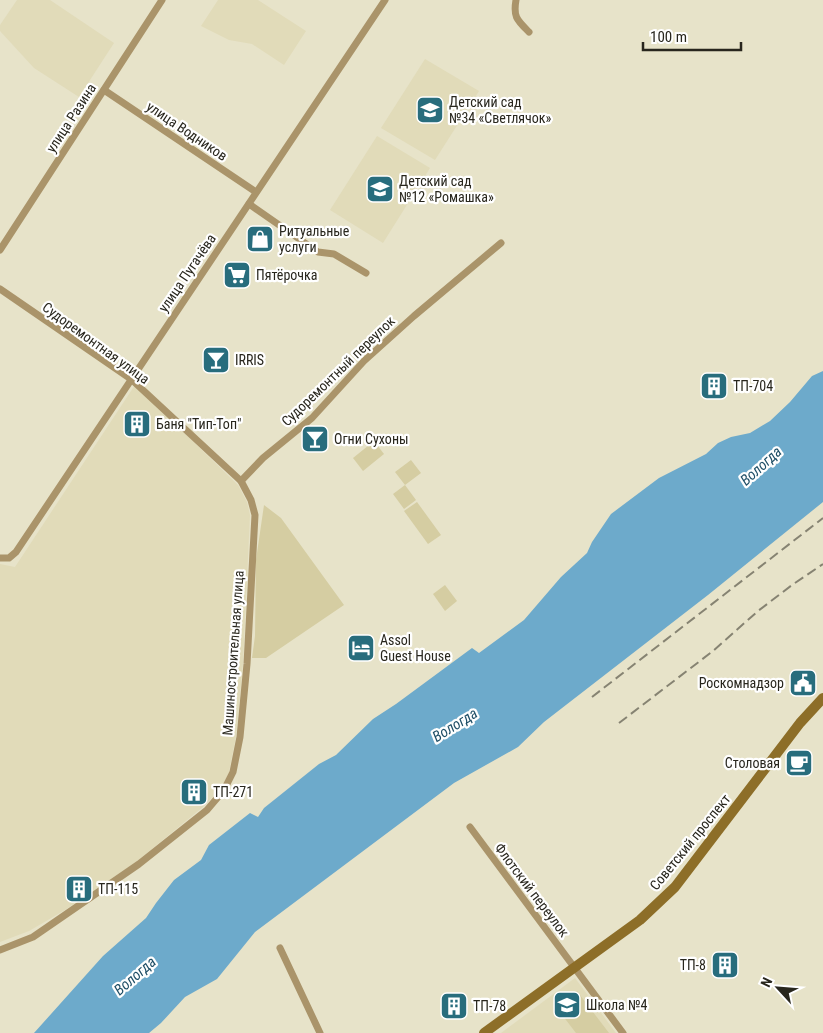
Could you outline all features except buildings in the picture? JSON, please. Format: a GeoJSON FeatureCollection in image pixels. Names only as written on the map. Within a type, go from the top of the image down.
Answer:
{"type":"FeatureCollection","features":[{"type":"Feature","properties":{"kind":"street","name":"улица Разина"},"geometry":{"type":"LineString","coordinates":[[0,250],[162,0]]}},
{"type":"Feature","properties":{"kind":"street","name":"улица Пугачёва"},"geometry":{"type":"LineString","coordinates":[[0,558],[8,558],[16,552],[385,0]]}},
{"type":"Feature","properties":{"kind":"street"},"geometry":{"type":"LineString","coordinates":[[516,0],[514,12],[519,22],[528,32]]}},
{"type":"Feature","properties":{"kind":"street","name":"улица Водников"},"geometry":{"type":"LineString","coordinates":[[104,90],[256,192]]}},
{"type":"Feature","properties":{"kind":"street"},"geometry":{"type":"LineString","coordinates":[[249,204],[318,252],[334,254],[366,273]]}},
{"type":"Feature","properties":{"kind":"street","name":"Судоремонтный переулок"},"geometry":{"type":"LineString","coordinates":[[241,481],[263,458],[312,418],[364,361],[414,316],[502,243]]}},
{"type":"Feature","properties":{"kind":"street","name":"Судоремонтная улица"},"geometry":{"type":"LineString","coordinates":[[0,289],[131,380],[241,481]]}},
{"type":"Feature","properties":{"kind":"street","name":"Машиностроительная улица"},"geometry":{"type":"LineString","coordinates":[[0,950],[33,937],[139,864],[207,810],[224,790],[233,772],[240,738],[247,664],[255,515],[251,500],[241,481]]}},
{"type":"Feature","properties":{"kind":"street","name":"Советский проспект"},"geometry":{"type":"LineString","coordinates":[[484,1033],[640,920],[675,887],[800,723],[823,698]]}},
{"type":"Feature","properties":{"kind":"street","name":"Флотский переулок"},"geometry":{"type":"LineString","coordinates":[[470,827],[624,1033]]}},
{"type":"Feature","properties":{"kind":"street"},"geometry":{"type":"LineString","coordinates":[[280,948],[320,1033]]}},
{"type":"Feature","properties":{"kind":"shaded area"},"geometry":{"type":"Polygon","coordinates":[[[17,0],[50,0],[114,43],[79,97],[34,68],[0,31],[0,25],[17,0]]]}},
{"type":"Feature","properties":{"kind":"shaded area"},"geometry":{"type":"Polygon","coordinates":[[[218,0],[258,0],[306,31],[284,65],[252,44],[229,40],[201,26],[218,0]]]}},
{"type":"Feature","properties":{"kind":"shaded area","name":"Детский сад №34 «Светлячок»"},"geometry":{"type":"Polygon","coordinates":[[[425,59],[479,91],[435,160],[381,128],[425,59]]]}},
{"type":"Feature","properties":{"kind":"shaded area","name":"Детский сад №12 «Ромашка»"},"geometry":{"type":"Polygon","coordinates":[[[377,136],[430,168],[383,243],[330,210],[377,136]]]}},
{"type":"Feature","properties":{"kind":"shaded area"},"geometry":{"type":"Polygon","coordinates":[[[135,385],[238,485],[247,502],[250,515],[243,664],[236,737],[229,772],[221,789],[203,807],[136,862],[65,910],[29,931],[0,942],[0,564],[15,567],[135,385]]]}},
{"type":"Feature","properties":{"kind":"shaded area"},"geometry":{"type":"Polygon","coordinates":[[[374,441],[384,454],[363,471],[353,458],[374,441]]]}},
{"type":"Feature","properties":{"kind":"shaded area"},"geometry":{"type":"Polygon","coordinates":[[[411,460],[421,473],[405,485],[395,472],[411,460]]]}},
{"type":"Feature","properties":{"kind":"shaded area"},"geometry":{"type":"Polygon","coordinates":[[[405,485],[416,500],[404,509],[393,494],[405,485]]]}},
{"type":"Feature","properties":{"kind":"shaded area"},"geometry":{"type":"Polygon","coordinates":[[[417,502],[441,535],[428,544],[404,511],[417,502]]]}},
{"type":"Feature","properties":{"kind":"shaded area"},"geometry":{"type":"Polygon","coordinates":[[[264,505],[281,518],[344,605],[266,658],[252,658],[255,636],[256,560],[264,505]]]}},
{"type":"Feature","properties":{"kind":"shaded area"},"geometry":{"type":"Polygon","coordinates":[[[445,585],[457,601],[445,611],[433,594],[445,585]]]}},
{"type":"Feature","properties":{"kind":"shaded area","name":"Школа №4"},"geometry":{"type":"Polygon","coordinates":[[[575,978],[616,1033],[501,1033],[575,978]]]}},
{"type":"Feature","properties":{"kind":"shaded area"},"geometry":{"type":"Polygon","coordinates":[[[577,991],[609,1033],[576,1033],[556,1007],[577,991]]]}},
{"type":"Feature","properties":{"kind":"water","name":"Вологда"},"geometry":{"type":"Polygon","coordinates":[[[823,371],[823,502],[708,595],[544,722],[518,747],[454,783],[255,932],[217,979],[185,997],[149,1033],[34,1033],[103,956],[146,918],[174,880],[201,860],[209,845],[250,813],[258,817],[264,808],[319,764],[336,755],[373,719],[472,648],[479,653],[524,620],[561,577],[587,553],[592,542],[611,514],[659,478],[706,454],[718,443],[731,437],[750,433],[770,421],[790,402],[812,376],[823,371]]]}},
{"type":"Feature","properties":{"kind":"railway"},"geometry":{"type":"LineString","coordinates":[[592,697],[823,518]]}},
{"type":"Feature","properties":{"kind":"railway"},"geometry":{"type":"LineString","coordinates":[[619,723],[713,651],[758,611],[823,564]]}},
{"type":"Feature","properties":{"kind":"place","name":"Детский сад №34 «Светлячок»"},"geometry":{"type":"Point","coordinates":[430,110]}},
{"type":"Feature","properties":{"kind":"place","name":"Детский сад №12 «Ромашка»"},"geometry":{"type":"Point","coordinates":[380,189]}},
{"type":"Feature","properties":{"kind":"place","name":"Ритуальные услуги"},"geometry":{"type":"Point","coordinates":[260,239]}},
{"type":"Feature","properties":{"kind":"place","name":"Пятёрочка"},"geometry":{"type":"Point","coordinates":[237,275]}},
{"type":"Feature","properties":{"kind":"place","name":"IRRIS"},"geometry":{"type":"Point","coordinates":[216,360]}},
{"type":"Feature","properties":{"kind":"place","name":"ТП-704"},"geometry":{"type":"Point","coordinates":[714,386]}},
{"type":"Feature","properties":{"kind":"place","name":"Баня \"Тип-Топ\""},"geometry":{"type":"Point","coordinates":[137,424]}},
{"type":"Feature","properties":{"kind":"place","name":"Огни Сухоны"},"geometry":{"type":"Point","coordinates":[315,439]}},
{"type":"Feature","properties":{"kind":"place","name":"Assol Guest House"},"geometry":{"type":"Point","coordinates":[361,648]}},
{"type":"Feature","properties":{"kind":"place","name":"Роскомнадзор"},"geometry":{"type":"Point","coordinates":[803,683]}},
{"type":"Feature","properties":{"kind":"place","name":"Столовая"},"geometry":{"type":"Point","coordinates":[799,763]}},
{"type":"Feature","properties":{"kind":"place","name":"ТП-271"},"geometry":{"type":"Point","coordinates":[194,792]}},
{"type":"Feature","properties":{"kind":"place","name":"ТП-115"},"geometry":{"type":"Point","coordinates":[79,889]}},
{"type":"Feature","properties":{"kind":"place","name":"ТП-8"},"geometry":{"type":"Point","coordinates":[725,965]}},
{"type":"Feature","properties":{"kind":"place","name":"Школа №4"},"geometry":{"type":"Point","coordinates":[567,1005]}},
{"type":"Feature","properties":{"kind":"place","name":"ТП-78"},"geometry":{"type":"Point","coordinates":[454,1006]}}]}
